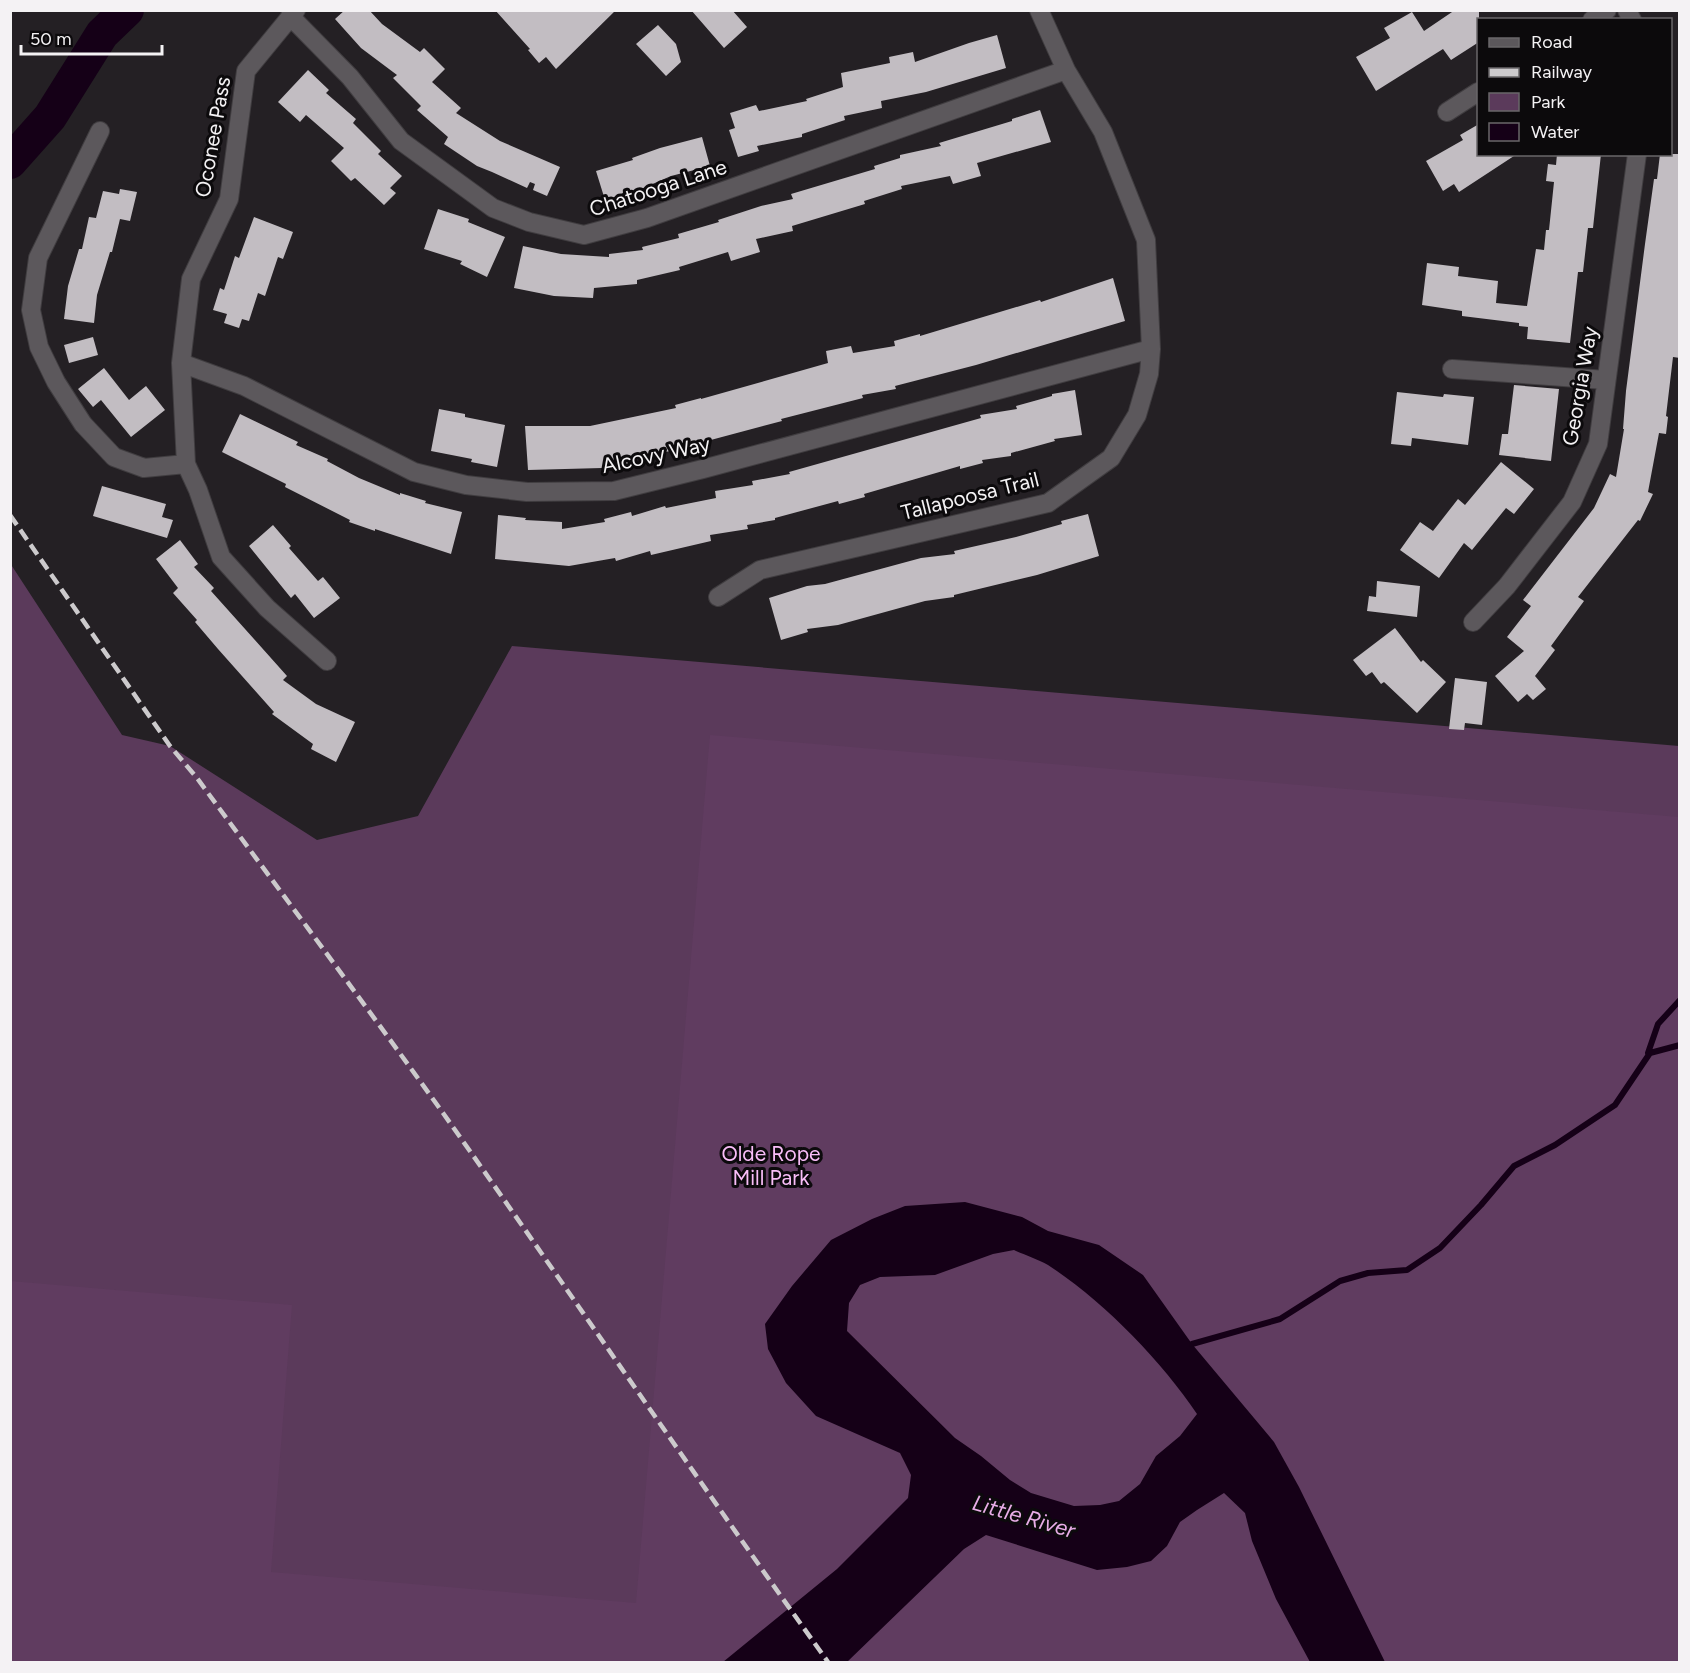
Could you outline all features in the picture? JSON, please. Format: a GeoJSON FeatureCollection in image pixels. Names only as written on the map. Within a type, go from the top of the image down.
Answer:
{"type":"FeatureCollection","features":[{"type":"Feature","properties":{"kind":"street","name":"Tallapoosa Trail"},"geometry":{"type":"LineString","coordinates":[[718,597],[760,570],[1048,503],[1111,458],[1137,415],[1149,374],[1151,349],[1146,240],[1103,132],[1066,70],[1039,10]]}},
{"type":"Feature","properties":{"kind":"street","name":"Chatooga Lane"},"geometry":{"type":"LineString","coordinates":[[293,13],[401,141],[493,208],[529,222],[584,235],[647,218],[1066,70]]}},
{"type":"Feature","properties":{"kind":"street","name":"Oconee Pass"},"geometry":{"type":"LineString","coordinates":[[293,13],[246,71],[229,199],[191,279],[182,363],[186,464],[198,490],[221,557],[267,608],[327,661]]}},
{"type":"Feature","properties":{"kind":"street"},"geometry":{"type":"LineString","coordinates":[[1447,112],[1477,93]]}},
{"type":"Feature","properties":{"kind":"street"},"geometry":{"type":"LineString","coordinates":[[100,131],[38,258],[31,310],[39,347],[56,382],[83,424],[114,457],[144,468],[186,464]]}},
{"type":"Feature","properties":{"kind":"street","name":"Georgia Way"},"geometry":{"type":"LineString","coordinates":[[1473,622],[1507,586],[1572,502],[1598,444],[1637,156]]}},
{"type":"Feature","properties":{"kind":"street","name":"Alcovy Way"},"geometry":{"type":"LineString","coordinates":[[182,363],[244,386],[414,472],[466,485],[538,492],[614,491],[1151,349]]}},
{"type":"Feature","properties":{"kind":"street"},"geometry":{"type":"LineString","coordinates":[[1452,369],[1606,380]]}},
{"type":"Feature","properties":{"kind":"green space","name":"Olde Rope Mill Park"},"geometry":{"type":"Polygon","coordinates":[[[10,563],[122,735],[170,746],[317,840],[418,816],[512,646],[1679,746],[1679,1662],[11,1662],[10,563]]]}},
{"type":"Feature","properties":{"kind":"green space","name":"Olde Rope Mill Park"},"geometry":{"type":"Polygon","coordinates":[[[710,735],[1679,817],[1679,1662],[11,1662],[10,1281],[292,1305],[271,1572],[636,1603],[710,735]]]}},
{"type":"Feature","properties":{"kind":"water","name":"Little River"},"geometry":{"type":"Polygon","coordinates":[[[965,1202],[1022,1217],[1048,1231],[1099,1245],[1143,1275],[1192,1344],[1274,1442],[1299,1487],[1385,1662],[1310,1662],[1276,1599],[1252,1541],[1245,1513],[1224,1493],[1180,1522],[1167,1546],[1151,1561],[1127,1567],[1097,1570],[986,1535],[964,1549],[847,1662],[723,1662],[837,1569],[908,1498],[911,1475],[900,1453],[816,1416],[786,1383],[768,1349],[765,1324],[792,1286],[831,1240],[872,1219],[905,1206],[965,1202]],[[1014,1250],[993,1254],[935,1275],[880,1277],[860,1285],[849,1303],[847,1331],[955,1438],[1010,1480],[1031,1493],[1074,1506],[1100,1505],[1119,1501],[1140,1484],[1156,1456],[1180,1436],[1197,1414],[1148,1352],[1089,1295],[1048,1265],[1014,1250]]]}},
{"type":"Feature","properties":{"kind":"building"},"geometry":{"type":"Polygon","coordinates":[[[345,10],[369,10],[382,24],[420,52],[424,48],[445,69],[432,82],[461,108],[456,113],[500,141],[560,167],[547,196],[533,190],[535,184],[530,182],[527,188],[477,166],[444,144],[448,137],[417,110],[421,106],[393,78],[397,75],[361,48],[335,19],[345,10]]]}},
{"type":"Feature","properties":{"kind":"building"},"geometry":{"type":"Polygon","coordinates":[[[495,10],[616,10],[556,69],[546,57],[539,63],[528,50],[530,49],[495,10]]]}},
{"type":"Feature","properties":{"kind":"building"},"geometry":{"type":"Polygon","coordinates":[[[691,10],[732,10],[747,27],[724,48],[691,10]]]}},
{"type":"Feature","properties":{"kind":"building"},"geometry":{"type":"Polygon","coordinates":[[[1455,10],[1479,10],[1477,43],[1451,60],[1443,49],[1376,91],[1356,57],[1390,38],[1384,28],[1412,12],[1424,31],[1455,10]]]}},
{"type":"Feature","properties":{"kind":"building"},"geometry":{"type":"Polygon","coordinates":[[[658,25],[676,44],[681,62],[666,76],[636,44],[658,25]]]}},
{"type":"Feature","properties":{"kind":"building"},"geometry":{"type":"Polygon","coordinates":[[[997,35],[1006,68],[926,92],[881,101],[882,108],[844,116],[845,120],[802,134],[802,137],[757,146],[759,151],[738,157],[729,130],[735,128],[730,113],[756,105],[759,111],[807,101],[806,99],[843,87],[841,73],[890,63],[889,57],[913,52],[915,62],[997,35]]]}},
{"type":"Feature","properties":{"kind":"building"},"geometry":{"type":"Polygon","coordinates":[[[308,70],[329,90],[326,93],[356,119],[353,123],[381,151],[378,154],[402,176],[390,188],[396,193],[384,205],[355,178],[351,181],[331,161],[344,148],[306,115],[300,122],[278,102],[308,70]]]}},
{"type":"Feature","properties":{"kind":"building"},"geometry":{"type":"Polygon","coordinates":[[[1040,110],[1051,142],[977,163],[981,176],[953,184],[950,176],[901,186],[902,189],[864,201],[865,204],[792,226],[793,231],[756,239],[760,252],[731,261],[728,252],[679,267],[680,270],[637,280],[637,284],[594,288],[593,298],[554,296],[514,288],[523,246],[561,254],[609,257],[609,254],[643,250],[642,247],[679,238],[678,234],[719,222],[718,220],[761,206],[793,199],[791,194],[875,169],[874,166],[900,158],[900,155],[941,146],[939,143],[1040,110]]]}},
{"type":"Feature","properties":{"kind":"building"},"geometry":{"type":"Polygon","coordinates":[[[1477,125],[1477,156],[1514,156],[1459,192],[1454,184],[1443,191],[1426,161],[1463,140],[1460,135],[1477,125]]]}},
{"type":"Feature","properties":{"kind":"building"},"geometry":{"type":"Polygon","coordinates":[[[702,137],[710,166],[671,176],[641,189],[605,200],[596,171],[633,160],[632,158],[660,148],[702,137]]]}},
{"type":"Feature","properties":{"kind":"building"},"geometry":{"type":"Polygon","coordinates":[[[1680,154],[1680,358],[1673,357],[1666,434],[1659,433],[1648,492],[1653,494],[1640,521],[1638,520],[1578,597],[1584,601],[1551,646],[1555,650],[1535,676],[1546,689],[1533,700],[1527,694],[1518,702],[1495,676],[1524,651],[1507,637],[1531,606],[1523,600],[1594,508],[1610,474],[1616,477],[1624,429],[1626,391],[1645,244],[1654,179],[1657,179],[1660,156],[1680,154]]]}},
{"type":"Feature","properties":{"kind":"building"},"geometry":{"type":"Polygon","coordinates":[[[1557,156],[1601,156],[1593,228],[1588,228],[1583,272],[1578,272],[1570,343],[1527,339],[1528,327],[1519,326],[1519,323],[1462,316],[1462,311],[1422,305],[1427,263],[1459,267],[1458,276],[1498,281],[1496,303],[1527,306],[1536,249],[1544,250],[1546,230],[1549,230],[1554,182],[1546,181],[1548,164],[1556,165],[1557,156]]]}},
{"type":"Feature","properties":{"kind":"building"},"geometry":{"type":"Polygon","coordinates":[[[120,189],[137,192],[130,221],[120,219],[112,252],[110,252],[97,295],[94,323],[64,319],[68,286],[79,249],[82,249],[89,217],[96,218],[103,191],[119,194],[120,189]]]}},
{"type":"Feature","properties":{"kind":"building"},"geometry":{"type":"Polygon","coordinates":[[[438,209],[469,219],[468,222],[505,237],[487,277],[460,264],[462,261],[424,249],[438,209]]]}},
{"type":"Feature","properties":{"kind":"building"},"geometry":{"type":"Polygon","coordinates":[[[254,217],[293,232],[283,259],[278,257],[265,296],[258,293],[249,321],[242,319],[239,328],[224,323],[227,314],[213,310],[220,288],[224,290],[235,256],[239,258],[254,217]]]}},
{"type":"Feature","properties":{"kind":"building"},"geometry":{"type":"Polygon","coordinates":[[[1113,278],[1125,321],[976,365],[895,386],[896,389],[862,395],[863,398],[636,460],[636,462],[602,468],[528,470],[525,426],[590,426],[676,408],[675,405],[828,363],[826,351],[851,346],[853,353],[895,346],[894,341],[920,334],[920,336],[1040,300],[1041,302],[1113,278]]]}},
{"type":"Feature","properties":{"kind":"building"},"geometry":{"type":"Polygon","coordinates":[[[93,337],[98,355],[69,363],[64,345],[93,337]]]}},
{"type":"Feature","properties":{"kind":"building"},"geometry":{"type":"Polygon","coordinates":[[[104,368],[129,400],[146,386],[165,410],[131,437],[101,400],[93,407],[78,389],[104,368]]]}},
{"type":"Feature","properties":{"kind":"building"},"geometry":{"type":"Polygon","coordinates":[[[1514,385],[1559,389],[1551,461],[1499,455],[1502,434],[1508,434],[1514,385]]]}},
{"type":"Feature","properties":{"kind":"building"},"geometry":{"type":"Polygon","coordinates":[[[1075,390],[1082,435],[1054,439],[1055,441],[1011,453],[1011,456],[982,460],[983,463],[960,469],[960,466],[864,494],[865,497],[839,504],[838,501],[775,518],[775,520],[747,525],[748,529],[710,535],[711,541],[651,555],[650,551],[616,561],[615,558],[569,566],[495,559],[498,515],[526,518],[525,520],[562,522],[562,529],[605,522],[604,519],[631,512],[632,516],[665,506],[666,508],[716,498],[715,491],[753,485],[752,481],[790,474],[789,472],[981,418],[980,415],[1017,409],[1016,406],[1052,396],[1052,394],[1075,390]]]}},
{"type":"Feature","properties":{"kind":"building"},"geometry":{"type":"Polygon","coordinates":[[[1397,392],[1443,397],[1444,394],[1474,397],[1468,445],[1412,438],[1411,446],[1391,444],[1397,392]]]}},
{"type":"Feature","properties":{"kind":"building"},"geometry":{"type":"Polygon","coordinates":[[[439,409],[505,425],[497,467],[471,462],[472,459],[431,451],[439,409]]]}},
{"type":"Feature","properties":{"kind":"building"},"geometry":{"type":"Polygon","coordinates":[[[240,414],[298,442],[296,445],[328,459],[327,461],[359,478],[400,495],[400,493],[426,501],[425,503],[462,512],[451,554],[349,522],[350,520],[285,487],[286,484],[222,452],[240,414]]]}},
{"type":"Feature","properties":{"kind":"building"},"geometry":{"type":"Polygon","coordinates":[[[1501,462],[1534,489],[1514,514],[1506,508],[1472,550],[1464,543],[1439,578],[1400,550],[1420,522],[1433,531],[1458,499],[1465,505],[1501,462]]]}},
{"type":"Feature","properties":{"kind":"building"},"geometry":{"type":"Polygon","coordinates":[[[102,486],[166,504],[162,517],[173,520],[167,538],[93,516],[102,486]]]}},
{"type":"Feature","properties":{"kind":"building"},"geometry":{"type":"Polygon","coordinates":[[[1088,514],[1099,556],[1037,575],[954,595],[954,597],[925,601],[838,625],[807,629],[808,632],[781,640],[769,598],[807,586],[825,584],[921,558],[955,554],[954,551],[1016,537],[1088,514]]]}},
{"type":"Feature","properties":{"kind":"building"},"geometry":{"type":"Polygon","coordinates":[[[273,525],[291,546],[289,548],[318,581],[323,577],[340,598],[314,618],[295,594],[291,598],[249,546],[273,525]]]}},
{"type":"Feature","properties":{"kind":"building"},"geometry":{"type":"Polygon","coordinates":[[[180,540],[198,564],[194,567],[214,588],[211,591],[287,676],[283,680],[316,704],[355,722],[336,762],[311,749],[313,744],[272,714],[274,712],[195,622],[197,620],[173,593],[178,588],[156,559],[180,540]]]}},
{"type":"Feature","properties":{"kind":"building"},"geometry":{"type":"Polygon","coordinates":[[[1377,581],[1420,586],[1417,617],[1367,611],[1369,596],[1376,597],[1377,581]]]}},
{"type":"Feature","properties":{"kind":"building"},"geometry":{"type":"Polygon","coordinates":[[[1395,628],[1421,662],[1423,660],[1446,682],[1417,713],[1384,682],[1381,684],[1372,672],[1366,676],[1353,660],[1395,628]]]}},
{"type":"Feature","properties":{"kind":"building"},"geometry":{"type":"Polygon","coordinates":[[[1455,678],[1487,682],[1482,725],[1465,723],[1464,730],[1449,729],[1455,678]]]}},
{"type":"Feature","properties":{"kind":"waterway"},"geometry":{"type":"LineString","coordinates":[[10,162],[50,117],[102,34],[127,10]]}},
{"type":"Feature","properties":{"kind":"waterway"},"geometry":{"type":"LineString","coordinates":[[1192,1344],[1280,1319],[1340,1281],[1368,1273],[1407,1270],[1440,1248],[1514,1166],[1555,1145],[1615,1105],[1650,1053],[1648,1053],[1658,1024],[1680,1000]]}},
{"type":"Feature","properties":{"kind":"waterway"},"geometry":{"type":"LineString","coordinates":[[1650,1053],[1680,1045]]}},
{"type":"Feature","properties":{"kind":"railway"},"geometry":{"type":"LineString","coordinates":[[10,515],[170,746],[197,778],[443,1113],[828,1662]]}}]}
